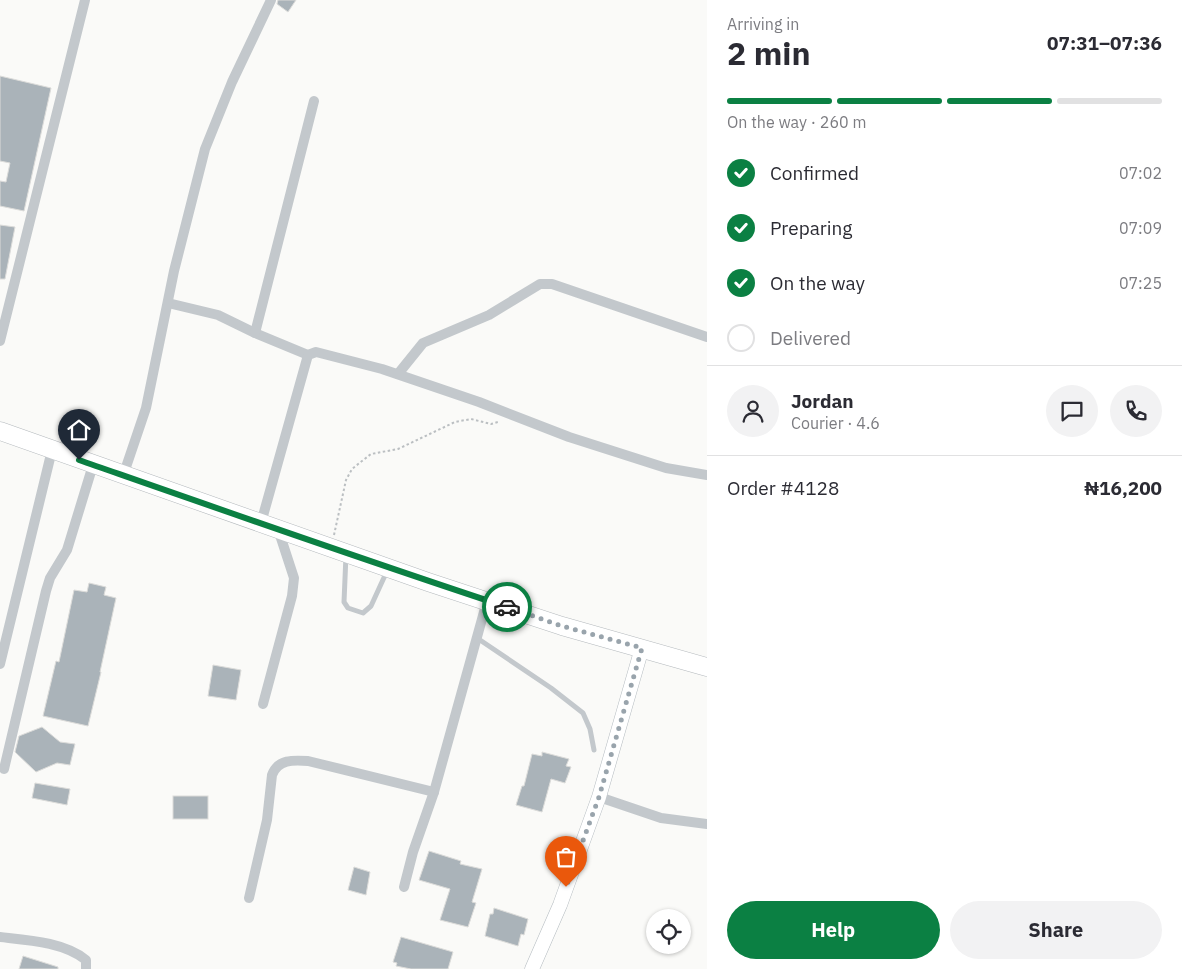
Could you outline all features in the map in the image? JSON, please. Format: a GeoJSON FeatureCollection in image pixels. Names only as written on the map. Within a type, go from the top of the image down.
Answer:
{"type":"FeatureCollection","features":[{"type":"Feature","properties":{"kind":"highway"},"geometry":{"type":"LineString","coordinates":[[0,431],[123,476],[487,601],[562,626],[707,667]]}},
{"type":"Feature","properties":{"kind":"street"},"geometry":{"type":"LineString","coordinates":[[0,341],[86,0]]}},
{"type":"Feature","properties":{"kind":"street"},"geometry":{"type":"LineString","coordinates":[[123,476],[146,408],[188,213],[205,149],[232,82],[271,0]]}},
{"type":"Feature","properties":{"kind":"street"},"geometry":{"type":"LineString","coordinates":[[255,333],[314,101]]}},
{"type":"Feature","properties":{"kind":"street"},"geometry":{"type":"LineString","coordinates":[[398,374],[424,343],[489,315],[540,284],[552,284],[707,337]]}},
{"type":"Feature","properties":{"kind":"street"},"geometry":{"type":"LineString","coordinates":[[168,302],[218,314],[255,333],[308,355],[316,352],[335,356],[398,374],[611,451],[666,468],[707,474]]}},
{"type":"Feature","properties":{"kind":"street"},"geometry":{"type":"LineString","coordinates":[[261,523],[308,355]]}},
{"type":"Feature","properties":{"kind":"street"},"geometry":{"type":"LineString","coordinates":[[0,664],[52,450]]}},
{"type":"Feature","properties":{"kind":"street"},"geometry":{"type":"LineString","coordinates":[[4,769],[46,591],[50,578],[67,550],[93,465]]}},
{"type":"Feature","properties":{"kind":"street"},"geometry":{"type":"LineString","coordinates":[[263,704],[292,596],[294,578],[278,529]]}},
{"type":"Feature","properties":{"kind":"street"},"geometry":{"type":"LineString","coordinates":[[404,887],[413,852],[434,792],[487,601]]}},
{"type":"Feature","properties":{"kind":"street"},"geometry":{"type":"LineString","coordinates":[[532,969],[560,904],[599,797],[642,648]]}},
{"type":"Feature","properties":{"kind":"street"},"geometry":{"type":"LineString","coordinates":[[249,898],[266,820],[272,775],[274,769],[283,762],[293,760],[308,761],[434,792]]}},
{"type":"Feature","properties":{"kind":"street"},"geometry":{"type":"LineString","coordinates":[[599,797],[660,818],[707,824]]}},
{"type":"Feature","properties":{"kind":"street"},"geometry":{"type":"LineString","coordinates":[[0,937],[50,945],[77,953],[86,960],[86,969]]}},
{"type":"Feature","properties":{"kind":"lane"},"geometry":{"type":"LineString","coordinates":[[339,550],[344,602],[348,608],[364,613],[371,606],[389,568]]}},
{"type":"Feature","properties":{"kind":"lane"},"geometry":{"type":"LineString","coordinates":[[477,638],[551,688],[583,713],[590,729],[594,750]]}},
{"type":"Feature","properties":{"kind":"path"},"geometry":{"type":"LineString","coordinates":[[339,550],[346,480],[352,469],[371,454],[398,450],[455,422],[471,419],[491,424],[498,422],[506,412]]}},
{"type":"Feature","properties":{"kind":"building"},"geometry":{"type":"Polygon","coordinates":[[[278,0],[296,0],[288,12],[277,4],[278,0]]]}},
{"type":"Feature","properties":{"kind":"building"},"geometry":{"type":"Polygon","coordinates":[[[0,76],[51,88],[24,211],[0,206],[0,181],[6,182],[10,163],[0,161],[0,76]]]}},
{"type":"Feature","properties":{"kind":"building"},"geometry":{"type":"Polygon","coordinates":[[[0,225],[15,227],[5,279],[0,279],[0,225]]]}},
{"type":"Feature","properties":{"kind":"building"},"geometry":{"type":"Polygon","coordinates":[[[89,583],[106,587],[104,595],[116,598],[88,726],[43,716],[56,661],[59,662],[74,590],[87,592],[89,583]]]}},
{"type":"Feature","properties":{"kind":"building"},"geometry":{"type":"Polygon","coordinates":[[[213,665],[241,670],[236,700],[208,696],[213,665]]]}},
{"type":"Feature","properties":{"kind":"building"},"geometry":{"type":"Polygon","coordinates":[[[42,727],[60,742],[75,744],[70,765],[57,763],[36,772],[15,752],[19,736],[42,727]]]}},
{"type":"Feature","properties":{"kind":"building"},"geometry":{"type":"Polygon","coordinates":[[[542,752],[569,759],[566,766],[571,767],[565,783],[551,779],[542,812],[516,805],[522,786],[524,786],[532,754],[542,756],[542,752]]]}},
{"type":"Feature","properties":{"kind":"building"},"geometry":{"type":"Polygon","coordinates":[[[35,783],[70,789],[67,805],[32,798],[35,783]]]}},
{"type":"Feature","properties":{"kind":"building"},"geometry":{"type":"Polygon","coordinates":[[[173,796],[208,796],[208,819],[173,819],[173,796]]]}},
{"type":"Feature","properties":{"kind":"building"},"geometry":{"type":"Polygon","coordinates":[[[429,851],[461,861],[460,864],[482,869],[472,902],[476,903],[468,927],[440,920],[450,889],[419,880],[429,851]]]}},
{"type":"Feature","properties":{"kind":"building"},"geometry":{"type":"Polygon","coordinates":[[[354,867],[370,872],[366,895],[348,890],[354,867]]]}},
{"type":"Feature","properties":{"kind":"building"},"geometry":{"type":"Polygon","coordinates":[[[494,908],[528,919],[524,935],[521,934],[518,946],[485,936],[490,914],[493,914],[494,908]]]}},
{"type":"Feature","properties":{"kind":"building"},"geometry":{"type":"Polygon","coordinates":[[[401,937],[453,952],[448,969],[411,969],[396,966],[397,963],[393,962],[401,937]]]}},
{"type":"Feature","properties":{"kind":"building"},"geometry":{"type":"Polygon","coordinates":[[[23,956],[58,967],[58,969],[19,969],[23,956]]]}},
{"type":"Feature","properties":{"kind":"way so far"},"geometry":{"type":"LineString","coordinates":[[507,607],[562,626],[642,648],[599,797],[566,887]]}},
{"type":"Feature","properties":{"kind":"route"},"geometry":{"type":"LineString","coordinates":[[79,460],[428,582],[507,607]]}}]}
